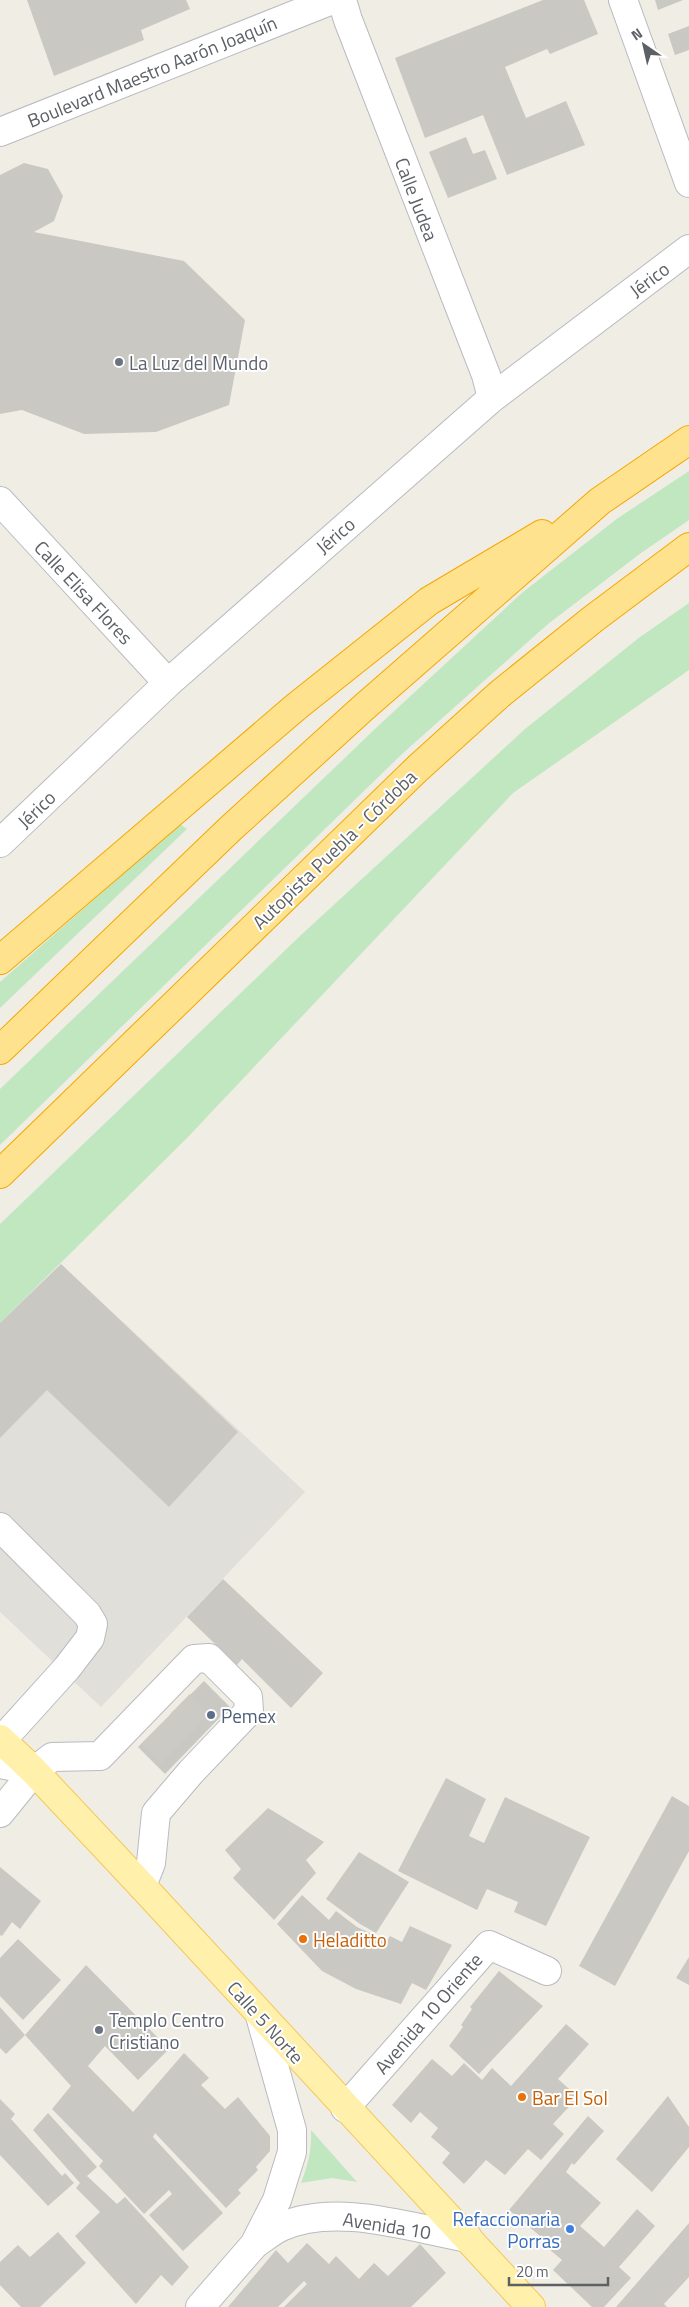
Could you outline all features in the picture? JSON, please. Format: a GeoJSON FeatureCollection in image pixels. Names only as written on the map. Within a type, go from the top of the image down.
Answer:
{"type":"FeatureCollection","features":[{"type":"Feature","properties":{"kind":"highway"},"geometry":{"type":"LineString","coordinates":[[0,960],[297,706],[430,601],[600,501],[689,440]]}},
{"type":"Feature","properties":{"kind":"highway"},"geometry":{"type":"LineString","coordinates":[[0,1050],[231,828],[362,708],[600,501]]}},
{"type":"Feature","properties":{"kind":"highway","name":"Autopista Puebla - Córdoba"},"geometry":{"type":"LineString","coordinates":[[0,1174],[418,768],[501,693],[593,619],[689,547]]}},
{"type":"Feature","properties":{"kind":"main road","name":"Calle 5 Norte"},"geometry":{"type":"LineString","coordinates":[[1,1747],[34,1771],[531,2307]]}},
{"type":"Feature","properties":{"kind":"street","name":"Boulevard Maestro Aarón Joaquín"},"geometry":{"type":"LineString","coordinates":[[0,132],[332,0]]}},
{"type":"Feature","properties":{"kind":"street","name":"Calle Judea"},"geometry":{"type":"LineString","coordinates":[[342,0],[348,20],[486,375],[492,398]]}},
{"type":"Feature","properties":{"kind":"street"},"geometry":{"type":"LineString","coordinates":[[623,0],[689,183]]}},
{"type":"Feature","properties":{"kind":"street","name":"Jérico"},"geometry":{"type":"LineString","coordinates":[[0,843],[168,683],[492,398],[689,249]]}},
{"type":"Feature","properties":{"kind":"street","name":"Calle Elisa Flores"},"geometry":{"type":"LineString","coordinates":[[0,501],[168,683]]}},
{"type":"Feature","properties":{"kind":"street"},"geometry":{"type":"LineString","coordinates":[[0,1527],[87,1614],[93,1624],[90,1638],[1,1747]]}},
{"type":"Feature","properties":{"kind":"street"},"geometry":{"type":"LineString","coordinates":[[0,1813],[34,1771],[52,1757],[100,1756],[165,1705],[194,1659],[208,1658],[248,1697],[249,1711],[206,1745],[156,1813],[151,1863],[142,1886]]}},
{"type":"Feature","properties":{"kind":"street","name":"Avenida 10 Oriente"},"geometry":{"type":"LineString","coordinates":[[345,2108],[489,1945],[547,1971]]}},
{"type":"Feature","properties":{"kind":"street"},"geometry":{"type":"LineString","coordinates":[[200,2307],[254,2245],[278,2200],[292,2152],[292,2130],[260,2016]]}},
{"type":"Feature","properties":{"kind":"street","name":"Avenida 10"},"geometry":{"type":"LineString","coordinates":[[254,2245],[280,2228],[304,2219],[338,2216],[374,2219],[468,2238]]}},
{"type":"Feature","properties":{"kind":"shaded area"},"geometry":{"type":"Polygon","coordinates":[[[61,1264],[305,1492],[101,1707],[0,1612],[0,1324],[61,1264]]]}},
{"type":"Feature","properties":{"kind":"green space"},"geometry":{"type":"Polygon","coordinates":[[[689,471],[689,520],[641,553],[548,624],[402,754],[0,1145],[0,1089],[377,727],[523,592],[618,518],[689,471]]]}},
{"type":"Feature","properties":{"kind":"green space"},"geometry":{"type":"Polygon","coordinates":[[[689,603],[689,670],[513,793],[187,1138],[0,1323],[0,1224],[301,935],[525,729],[640,637],[689,603]]]}},
{"type":"Feature","properties":{"kind":"green space"},"geometry":{"type":"Polygon","coordinates":[[[180,824],[187,829],[0,1008],[0,982],[180,824]]]}},
{"type":"Feature","properties":{"kind":"green space"},"geometry":{"type":"Polygon","coordinates":[[[311,2130],[357,2182],[332,2178],[301,2183],[309,2157],[311,2130]]]}},
{"type":"Feature","properties":{"kind":"building"},"geometry":{"type":"Polygon","coordinates":[[[27,0],[186,0],[190,9],[141,30],[144,40],[54,76],[27,0]]]}},
{"type":"Feature","properties":{"kind":"building"},"geometry":{"type":"Polygon","coordinates":[[[543,0],[584,0],[598,34],[550,54],[547,49],[505,67],[526,118],[566,101],[585,145],[507,175],[483,115],[425,138],[395,58],[543,0]]]}},
{"type":"Feature","properties":{"kind":"building"},"geometry":{"type":"Polygon","coordinates":[[[655,0],[683,0],[658,10],[655,0]]]}},
{"type":"Feature","properties":{"kind":"building"},"geometry":{"type":"Polygon","coordinates":[[[689,26],[689,50],[675,55],[668,34],[689,26]]]}},
{"type":"Feature","properties":{"kind":"building"},"geometry":{"type":"Polygon","coordinates":[[[466,137],[473,154],[485,150],[497,179],[448,198],[429,152],[466,137]]]}},
{"type":"Feature","properties":{"kind":"building","name":"La Luz del Mundo"},"geometry":{"type":"Polygon","coordinates":[[[24,163],[48,169],[63,196],[54,221],[34,232],[184,261],[245,320],[229,405],[156,432],[84,434],[22,410],[0,414],[0,175],[24,163]]]}},
{"type":"Feature","properties":{"kind":"building"},"geometry":{"type":"Polygon","coordinates":[[[61,1264],[238,1432],[169,1507],[47,1390],[0,1438],[0,1323],[61,1264]]]}},
{"type":"Feature","properties":{"kind":"building"},"geometry":{"type":"Polygon","coordinates":[[[223,1579],[323,1673],[291,1708],[242,1659],[237,1665],[187,1617],[223,1579]]]}},
{"type":"Feature","properties":{"kind":"building"},"geometry":{"type":"Polygon","coordinates":[[[204,1681],[230,1707],[165,1774],[138,1747],[204,1681]]]}},
{"type":"Feature","properties":{"kind":"building"},"geometry":{"type":"Polygon","coordinates":[[[446,1778],[486,1799],[469,1836],[484,1843],[505,1797],[590,1837],[546,1926],[514,1912],[518,1902],[487,1889],[477,1910],[398,1871],[446,1778]]]}},
{"type":"Feature","properties":{"kind":"building"},"geometry":{"type":"Polygon","coordinates":[[[672,1796],[689,1806],[689,1851],[615,1986],[579,1966],[672,1796]]]}},
{"type":"Feature","properties":{"kind":"building"},"geometry":{"type":"Polygon","coordinates":[[[268,1808],[324,1842],[306,1860],[316,1873],[274,1920],[233,1878],[241,1869],[225,1850],[268,1808]]]}},
{"type":"Feature","properties":{"kind":"building"},"geometry":{"type":"Polygon","coordinates":[[[359,1852],[409,1882],[376,1933],[360,1924],[326,1899],[359,1852]]]}},
{"type":"Feature","properties":{"kind":"building"},"geometry":{"type":"Polygon","coordinates":[[[0,1867],[41,1901],[20,1929],[12,1922],[2,1936],[0,1935],[0,1867]]]}},
{"type":"Feature","properties":{"kind":"building"},"geometry":{"type":"Polygon","coordinates":[[[302,1895],[329,1920],[336,1911],[357,1927],[387,1941],[390,1936],[402,1942],[410,1926],[452,1945],[426,1990],[412,1983],[401,2004],[356,1989],[322,1971],[277,1924],[302,1895]]]}},
{"type":"Feature","properties":{"kind":"building"},"geometry":{"type":"Polygon","coordinates":[[[18,1939],[61,1980],[23,2020],[0,1996],[0,1958],[18,1939]]]}},
{"type":"Feature","properties":{"kind":"building"},"geometry":{"type":"Polygon","coordinates":[[[689,1957],[689,1985],[676,1978],[689,1957]]]}},
{"type":"Feature","properties":{"kind":"building"},"geometry":{"type":"Polygon","coordinates":[[[86,1965],[169,2049],[138,2080],[105,2046],[88,2066],[133,2112],[184,2053],[209,2078],[201,2085],[225,2109],[238,2097],[270,2136],[270,2151],[256,2167],[258,2170],[238,2190],[241,2193],[226,2208],[155,2133],[153,2137],[223,2213],[183,2251],[149,2215],[172,2194],[169,2190],[144,2214],[99,2166],[103,2161],[52,2109],[71,2086],[25,2035],[86,1965]]]}},
{"type":"Feature","properties":{"kind":"building"},"geometry":{"type":"Polygon","coordinates":[[[499,1971],[543,2006],[479,2074],[449,2046],[463,2027],[461,2025],[472,2009],[470,2007],[499,1971]]]}},
{"type":"Feature","properties":{"kind":"building"},"geometry":{"type":"Polygon","coordinates":[[[0,2007],[25,2035],[6,2054],[0,2048],[0,2007]]]}},
{"type":"Feature","properties":{"kind":"building"},"geometry":{"type":"Polygon","coordinates":[[[566,2024],[589,2044],[558,2079],[578,2097],[553,2124],[564,2134],[541,2160],[528,2149],[505,2175],[486,2160],[464,2184],[442,2163],[450,2153],[431,2137],[438,2128],[420,2112],[411,2123],[392,2105],[432,2059],[452,2076],[464,2063],[482,2080],[492,2068],[511,2086],[566,2024]]]}},
{"type":"Feature","properties":{"kind":"building"},"geometry":{"type":"Polygon","coordinates":[[[668,2096],[689,2127],[689,2147],[652,2192],[616,2159],[668,2096]]]}},
{"type":"Feature","properties":{"kind":"building"},"geometry":{"type":"Polygon","coordinates":[[[0,2099],[15,2114],[11,2119],[62,2176],[65,2173],[74,2183],[48,2206],[0,2155],[0,2099]]]}},
{"type":"Feature","properties":{"kind":"building"},"geometry":{"type":"Polygon","coordinates":[[[48,2113],[97,2167],[87,2176],[117,2204],[125,2197],[189,2267],[172,2286],[161,2275],[136,2304],[75,2236],[100,2212],[76,2188],[80,2183],[33,2130],[48,2113]]]}},
{"type":"Feature","properties":{"kind":"building"},"geometry":{"type":"Polygon","coordinates":[[[588,2116],[604,2131],[574,2165],[572,2163],[566,2172],[601,2203],[580,2226],[604,2247],[637,2209],[655,2226],[619,2267],[631,2278],[604,2307],[592,2307],[553,2270],[562,2260],[543,2244],[546,2241],[509,2210],[588,2116]]]}},
{"type":"Feature","properties":{"kind":"building"},"geometry":{"type":"Polygon","coordinates":[[[689,2223],[689,2277],[664,2304],[667,2307],[616,2307],[689,2223]]]}},
{"type":"Feature","properties":{"kind":"building"},"geometry":{"type":"Polygon","coordinates":[[[58,2232],[86,2263],[40,2307],[21,2307],[0,2285],[0,2262],[18,2245],[30,2257],[58,2232]]]}},
{"type":"Feature","properties":{"kind":"building"},"geometry":{"type":"Polygon","coordinates":[[[307,2243],[329,2264],[336,2256],[359,2279],[374,2263],[388,2276],[420,2244],[446,2273],[411,2307],[284,2307],[307,2284],[304,2281],[278,2307],[228,2307],[276,2250],[288,2263],[307,2243]]]}},
{"type":"Feature","properties":{"kind":"tunnel"},"geometry":{"type":"LineString","coordinates":[[180,1704],[207,1731]]}},
{"type":"Feature","properties":{"kind":"tunnel"},"geometry":{"type":"LineString","coordinates":[[166,1719],[193,1746]]}},
{"type":"Feature","properties":{"kind":"tunnel"},"geometry":{"type":"LineString","coordinates":[[151,1734],[178,1761]]}},
{"type":"Feature","properties":{"kind":"place","name":"La Luz del Mundo"},"geometry":{"type":"Point","coordinates":[119,362]}},
{"type":"Feature","properties":{"kind":"place","name":"Pemex"},"geometry":{"type":"Point","coordinates":[211,1715]}},
{"type":"Feature","properties":{"kind":"place","name":"Heladitto"},"geometry":{"type":"Point","coordinates":[303,1939]}},
{"type":"Feature","properties":{"kind":"place","name":"Templo Centro Cristiano"},"geometry":{"type":"Point","coordinates":[99,2030]}},
{"type":"Feature","properties":{"kind":"place","name":"Bar El Sol"},"geometry":{"type":"Point","coordinates":[522,2097]}},
{"type":"Feature","properties":{"kind":"place","name":"Refaccionaria Porras"},"geometry":{"type":"Point","coordinates":[570,2229]}}]}
